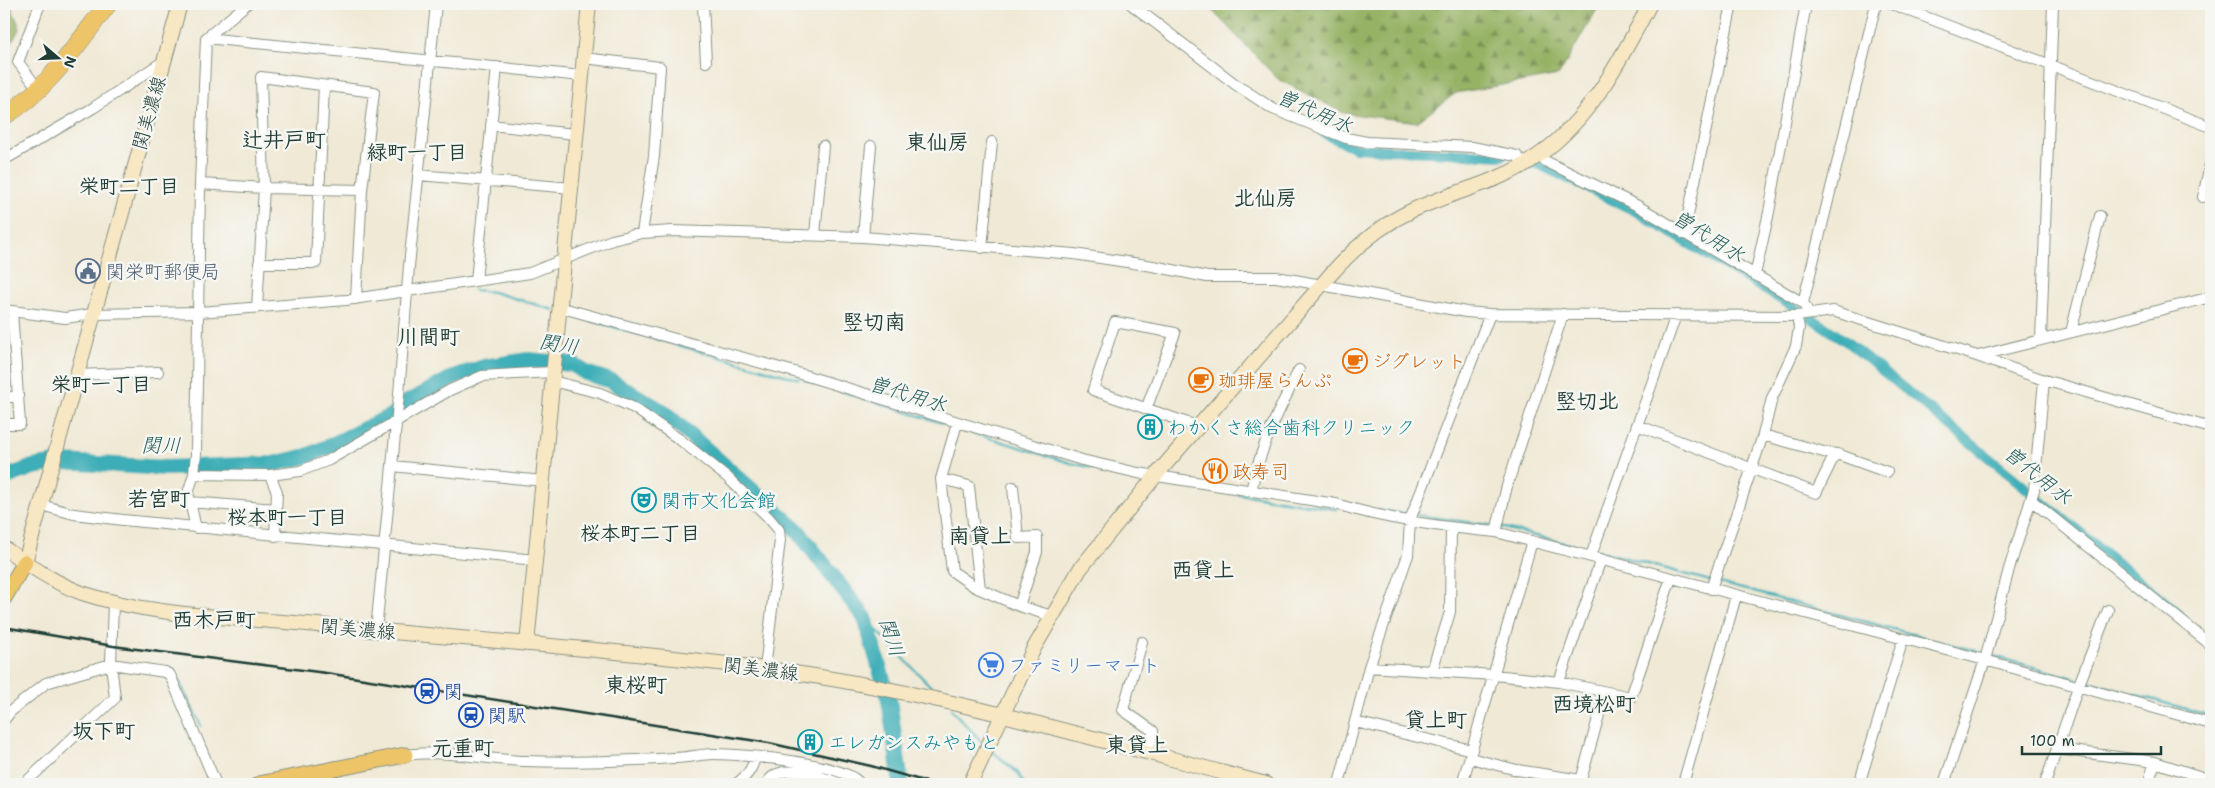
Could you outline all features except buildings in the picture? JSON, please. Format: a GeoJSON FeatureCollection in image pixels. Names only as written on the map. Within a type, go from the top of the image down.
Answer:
{"type":"FeatureCollection","features":[{"type":"Feature","properties":{"kind":"highway"},"geometry":{"type":"LineString","coordinates":[[4,116],[38,90],[63,63],[108,4]]}},
{"type":"Feature","properties":{"kind":"main road","name":"関美濃線"},"geometry":{"type":"LineString","coordinates":[[180,4],[25,562],[56,582],[81,592],[113,602],[153,609],[765,668],[872,684],[1002,715],[1266,784]]}},
{"type":"Feature","properties":{"kind":"main road"},"geometry":{"type":"LineString","coordinates":[[527,644],[558,307],[590,4]]}},
{"type":"Feature","properties":{"kind":"main road"},"geometry":{"type":"LineString","coordinates":[[970,784],[1002,715],[1052,616],[1080,569],[1157,474],[1321,285],[1351,251],[1373,234],[1410,211],[1502,176],[1539,156],[1567,133],[1600,94],[1650,4]]}},
{"type":"Feature","properties":{"kind":"main road"},"geometry":{"type":"LineString","coordinates":[[4,548],[25,562],[4,598]]}},
{"type":"Feature","properties":{"kind":"main road"},"geometry":{"type":"LineString","coordinates":[[259,784],[405,755]]}},
{"type":"Feature","properties":{"kind":"street"},"geometry":{"type":"LineString","coordinates":[[38,90],[18,62],[40,4]]}},
{"type":"Feature","properties":{"kind":"street"},"geometry":{"type":"LineString","coordinates":[[196,528],[188,493],[194,474],[196,454],[200,312],[200,184],[206,38],[247,4]]}},
{"type":"Feature","properties":{"kind":"street"},"geometry":{"type":"LineString","coordinates":[[376,631],[418,174],[436,4]]}},
{"type":"Feature","properties":{"kind":"street"},"geometry":{"type":"LineString","coordinates":[[703,4],[706,62]]}},
{"type":"Feature","properties":{"kind":"street"},"geometry":{"type":"LineString","coordinates":[[1131,4],[1235,84],[1273,108],[1346,138],[1367,142],[1472,146],[1517,156],[1525,164]]}},
{"type":"Feature","properties":{"kind":"street"},"geometry":{"type":"LineString","coordinates":[[1684,234],[1732,4]]}},
{"type":"Feature","properties":{"kind":"street"},"geometry":{"type":"LineString","coordinates":[[1755,275],[1769,212],[1806,4]]}},
{"type":"Feature","properties":{"kind":"street"},"geometry":{"type":"LineString","coordinates":[[1803,303],[1876,4]]}},
{"type":"Feature","properties":{"kind":"street"},"geometry":{"type":"LineString","coordinates":[[1892,4],[2211,127]]}},
{"type":"Feature","properties":{"kind":"street"},"geometry":{"type":"LineString","coordinates":[[2041,340],[2053,4]]}},
{"type":"Feature","properties":{"kind":"street"},"geometry":{"type":"LineString","coordinates":[[206,38],[430,59],[582,76]]}},
{"type":"Feature","properties":{"kind":"street"},"geometry":{"type":"LineString","coordinates":[[584,58],[660,67],[654,156],[642,233]]}},
{"type":"Feature","properties":{"kind":"street"},"geometry":{"type":"LineString","coordinates":[[4,160],[93,108],[164,61]]}},
{"type":"Feature","properties":{"kind":"street"},"geometry":{"type":"LineString","coordinates":[[476,281],[497,67]]}},
{"type":"Feature","properties":{"kind":"street"},"geometry":{"type":"LineString","coordinates":[[257,308],[264,188],[261,77],[374,92],[362,190],[356,299]]}},
{"type":"Feature","properties":{"kind":"street"},"geometry":{"type":"LineString","coordinates":[[259,263],[316,263],[324,86]]}},
{"type":"Feature","properties":{"kind":"street"},"geometry":{"type":"LineString","coordinates":[[491,126],[576,134]]}},
{"type":"Feature","properties":{"kind":"street"},"geometry":{"type":"LineString","coordinates":[[982,248],[992,142]]}},
{"type":"Feature","properties":{"kind":"street"},"geometry":{"type":"LineString","coordinates":[[815,235],[823,146]]}},
{"type":"Feature","properties":{"kind":"street"},"geometry":{"type":"LineString","coordinates":[[863,237],[871,146]]}},
{"type":"Feature","properties":{"kind":"street"},"geometry":{"type":"LineString","coordinates":[[1539,156],[1545,161],[1636,205],[1803,303],[1808,313]]}},
{"type":"Feature","properties":{"kind":"street"},"geometry":{"type":"LineString","coordinates":[[2203,197],[2211,160]]}},
{"type":"Feature","properties":{"kind":"street"},"geometry":{"type":"LineString","coordinates":[[418,174],[572,188]]}},
{"type":"Feature","properties":{"kind":"street"},"geometry":{"type":"LineString","coordinates":[[200,184],[264,188],[362,190]]}},
{"type":"Feature","properties":{"kind":"street"},"geometry":{"type":"LineString","coordinates":[[2072,332],[2100,216]]}},
{"type":"Feature","properties":{"kind":"street"},"geometry":{"type":"LineString","coordinates":[[4,424],[20,424],[8,311],[65,318],[93,314],[200,312],[356,299],[530,273],[563,258],[612,240],[642,233],[672,231],[863,237],[1074,254],[1154,266],[1207,277],[1276,278],[1466,312],[1490,314],[1797,316],[1808,313],[1833,312],[1976,356],[2044,380],[2211,428]]}},
{"type":"Feature","properties":{"kind":"street"},"geometry":{"type":"LineString","coordinates":[[1976,356],[2211,297]]}},
{"type":"Feature","properties":{"kind":"street"},"geometry":{"type":"LineString","coordinates":[[558,307],[791,371],[1082,460],[1138,473],[1157,474],[1336,504],[1366,514],[1451,528],[1496,532],[1985,660],[2211,724]]}},
{"type":"Feature","properties":{"kind":"street"},"geometry":{"type":"LineString","coordinates":[[1339,784],[1369,667],[1408,555],[1410,520],[1490,314]]}},
{"type":"Feature","properties":{"kind":"street"},"geometry":{"type":"LineString","coordinates":[[1496,532],[1507,486],[1563,314]]}},
{"type":"Feature","properties":{"kind":"street"},"geometry":{"type":"LineString","coordinates":[[1559,682],[1637,425],[1676,315]]}},
{"type":"Feature","properties":{"kind":"street"},"geometry":{"type":"LineString","coordinates":[[1711,589],[1752,469],[1772,398],[1796,346],[1799,328],[1797,316]]}},
{"type":"Feature","properties":{"kind":"street"},"geometry":{"type":"LineString","coordinates":[[1146,408],[1175,333],[1115,322],[1093,390],[1199,427]]}},
{"type":"Feature","properties":{"kind":"street"},"geometry":{"type":"LineString","coordinates":[[1251,491],[1256,466],[1268,433],[1299,370]]}},
{"type":"Feature","properties":{"kind":"street"},"geometry":{"type":"LineString","coordinates":[[76,375],[158,372]]}},
{"type":"Feature","properties":{"kind":"street"},"geometry":{"type":"LineString","coordinates":[[194,474],[270,475],[300,471],[329,460],[396,419],[450,390],[482,376],[552,377],[600,392],[634,408],[679,439],[727,477],[768,516],[779,530],[780,540],[765,668]]}},
{"type":"Feature","properties":{"kind":"street"},"geometry":{"type":"LineString","coordinates":[[1944,784],[1985,660],[2009,569],[2034,490],[2044,380]]}},
{"type":"Feature","properties":{"kind":"street"},"geometry":{"type":"LineString","coordinates":[[4,397],[18,396]]}},
{"type":"Feature","properties":{"kind":"street"},"geometry":{"type":"LineString","coordinates":[[957,423],[941,479],[952,571],[980,589],[1019,606],[1052,616]]}},
{"type":"Feature","properties":{"kind":"street"},"geometry":{"type":"LineString","coordinates":[[1637,425],[1816,493],[1835,454]]}},
{"type":"Feature","properties":{"kind":"street"},"geometry":{"type":"LineString","coordinates":[[1763,434],[1835,454],[1887,472]]}},
{"type":"Feature","properties":{"kind":"street"},"geometry":{"type":"LineString","coordinates":[[392,466],[543,481]]}},
{"type":"Feature","properties":{"kind":"street"},"geometry":{"type":"LineString","coordinates":[[270,475],[277,492],[274,536]]}},
{"type":"Feature","properties":{"kind":"street"},"geometry":{"type":"LineString","coordinates":[[941,479],[969,486],[980,589]]}},
{"type":"Feature","properties":{"kind":"street"},"geometry":{"type":"LineString","coordinates":[[1013,487],[1018,538],[1037,537],[1037,552],[1019,606]]}},
{"type":"Feature","properties":{"kind":"street"},"geometry":{"type":"LineString","coordinates":[[2031,500],[2211,645]]}},
{"type":"Feature","properties":{"kind":"street"},"geometry":{"type":"LineString","coordinates":[[190,502],[276,509]]}},
{"type":"Feature","properties":{"kind":"street"},"geometry":{"type":"LineString","coordinates":[[41,505],[74,514],[196,528],[536,560]]}},
{"type":"Feature","properties":{"kind":"street"},"geometry":{"type":"LineString","coordinates":[[1432,671],[1450,612],[1451,528]]}},
{"type":"Feature","properties":{"kind":"street"},"geometry":{"type":"LineString","coordinates":[[1462,784],[1532,541]]}},
{"type":"Feature","properties":{"kind":"street"},"geometry":{"type":"LineString","coordinates":[[1369,667],[1494,675],[1559,682],[1631,697],[1671,578]]}},
{"type":"Feature","properties":{"kind":"street"},"geometry":{"type":"LineString","coordinates":[[1683,784],[1736,596]]}},
{"type":"Feature","properties":{"kind":"street"},"geometry":{"type":"LineString","coordinates":[[24,784],[115,698],[111,664],[113,602]]}},
{"type":"Feature","properties":{"kind":"street"},"geometry":{"type":"LineString","coordinates":[[2045,784],[2078,687],[2108,610]]}},
{"type":"Feature","properties":{"kind":"street"},"geometry":{"type":"LineString","coordinates":[[1859,784],[1903,639]]}},
{"type":"Feature","properties":{"kind":"street"},"geometry":{"type":"LineString","coordinates":[[1142,642],[1123,710],[1153,731],[1148,754]]}},
{"type":"Feature","properties":{"kind":"street"},"geometry":{"type":"LineString","coordinates":[[4,720],[11,711],[46,683],[111,664],[165,672],[170,675],[216,784]]}},
{"type":"Feature","properties":{"kind":"street"},"geometry":{"type":"LineString","coordinates":[[1355,722],[1471,754],[1517,770],[1581,782],[1605,692]]}},
{"type":"Feature","properties":{"kind":"street"},"geometry":{"type":"LineString","coordinates":[[2057,749],[2155,762],[2211,780]]}},
{"type":"Feature","properties":{"kind":"street"},"geometry":{"type":"LineString","coordinates":[[405,755],[426,752],[523,761],[564,761],[674,758],[713,754],[754,757],[835,770],[848,775],[860,784]]}},
{"type":"Feature","properties":{"kind":"street"},"geometry":{"type":"LineString","coordinates":[[736,784],[748,775],[753,766],[754,757]]}},
{"type":"Feature","properties":{"kind":"street"},"geometry":{"type":"LineString","coordinates":[[2148,784],[2155,762]]}},
{"type":"Feature","properties":{"kind":"street"},"geometry":{"type":"LineString","coordinates":[[767,784],[770,779],[779,773],[791,772],[812,774],[841,784]]}},
{"type":"Feature","properties":{"kind":"green space"},"geometry":{"type":"Polygon","coordinates":[[[4,4],[10,4],[20,28],[4,56],[4,4]]]}},
{"type":"Feature","properties":{"kind":"green space"},"geometry":{"type":"Polygon","coordinates":[[[1206,4],[1600,4],[1559,75],[1456,93],[1417,122],[1344,113],[1278,79],[1206,4]]]}},
{"type":"Feature","properties":{"kind":"waterway","name":"曽代用水"},"geometry":{"type":"LineString","coordinates":[[1124,4],[1138,14]]}},
{"type":"Feature","properties":{"kind":"waterway","name":"曽代用水"},"geometry":{"type":"LineString","coordinates":[[1325,134],[1355,148],[1502,156]]}},
{"type":"Feature","properties":{"kind":"waterway","name":"曽代用水"},"geometry":{"type":"LineString","coordinates":[[1526,161],[1540,165],[1635,211],[1813,319],[1847,342],[2179,613]]}},
{"type":"Feature","properties":{"kind":"waterway","name":"曽代用水"},"geometry":{"type":"LineString","coordinates":[[474,290],[493,292],[554,310]]}},
{"type":"Feature","properties":{"kind":"waterway","name":"曽代用水"},"geometry":{"type":"LineString","coordinates":[[571,315],[799,379]]}},
{"type":"Feature","properties":{"kind":"waterway","name":"関川"},"geometry":{"type":"LineString","coordinates":[[4,478],[33,467],[63,462],[167,468],[273,464],[307,456],[332,445],[391,416],[408,402],[456,376],[484,367],[528,360],[572,364],[586,373],[611,381],[665,413],[798,531],[865,618],[889,700],[901,784]]}},
{"type":"Feature","properties":{"kind":"waterway","name":"曽代用水"},"geometry":{"type":"LineString","coordinates":[[805,380],[952,426]]}},
{"type":"Feature","properties":{"kind":"waterway","name":"曽代用水"},"geometry":{"type":"LineString","coordinates":[[957,428],[1071,463],[1125,475]]}},
{"type":"Feature","properties":{"kind":"waterway","name":"曽代用水"},"geometry":{"type":"LineString","coordinates":[[1158,481],[1336,509]]}},
{"type":"Feature","properties":{"kind":"waterway","name":"曽代用水"},"geometry":{"type":"LineString","coordinates":[[1379,510],[1410,515]]}},
{"type":"Feature","properties":{"kind":"waterway","name":"曽代用水"},"geometry":{"type":"LineString","coordinates":[[1416,515],[1495,526]]}},
{"type":"Feature","properties":{"kind":"waterway","name":"曽代用水"},"geometry":{"type":"LineString","coordinates":[[1500,527],[1589,549]]}},
{"type":"Feature","properties":{"kind":"waterway","name":"曽代用水"},"geometry":{"type":"LineString","coordinates":[[1597,550],[1710,581]]}},
{"type":"Feature","properties":{"kind":"waterway","name":"曽代用水"},"geometry":{"type":"LineString","coordinates":[[1716,582],[1983,653]]}},
{"type":"Feature","properties":{"kind":"waterway"},"geometry":{"type":"LineString","coordinates":[[865,618],[937,693]]}},
{"type":"Feature","properties":{"kind":"waterway","name":"曽代用水"},"geometry":{"type":"LineString","coordinates":[[1989,655],[2077,679]]}},
{"type":"Feature","properties":{"kind":"waterway"},"geometry":{"type":"LineString","coordinates":[[177,677],[201,726]]}},
{"type":"Feature","properties":{"kind":"waterway","name":"曽代用水"},"geometry":{"type":"LineString","coordinates":[[2083,680],[2211,716]]}},
{"type":"Feature","properties":{"kind":"waterway"},"geometry":{"type":"LineString","coordinates":[[951,709],[983,743]]}},
{"type":"Feature","properties":{"kind":"waterway"},"geometry":{"type":"LineString","coordinates":[[991,750],[1018,773],[1024,784]]}},
{"type":"Feature","properties":{"kind":"railway"},"geometry":{"type":"LineString","coordinates":[[4,627],[113,646],[326,673],[769,743],[871,766],[934,784]]}},
{"type":"Feature","properties":{"kind":"place","name":"関栄町郵便局"},"geometry":{"type":"Point","coordinates":[88,271]}},
{"type":"Feature","properties":{"kind":"place","name":"ジグレット"},"geometry":{"type":"Point","coordinates":[1355,361]}},
{"type":"Feature","properties":{"kind":"place","name":"珈琲屋らんぷ"},"geometry":{"type":"Point","coordinates":[1201,380]}},
{"type":"Feature","properties":{"kind":"place","name":"わかくさ総合歯科クリニック"},"geometry":{"type":"Point","coordinates":[1150,427]}},
{"type":"Feature","properties":{"kind":"place","name":"政寿司"},"geometry":{"type":"Point","coordinates":[1215,471]}},
{"type":"Feature","properties":{"kind":"place","name":"関市文化会館"},"geometry":{"type":"Point","coordinates":[644,500]}},
{"type":"Feature","properties":{"kind":"place","name":"ファミリーマート"},"geometry":{"type":"Point","coordinates":[991,665]}},
{"type":"Feature","properties":{"kind":"place","name":"関"},"geometry":{"type":"Point","coordinates":[427,691]}},
{"type":"Feature","properties":{"kind":"place","name":"関駅"},"geometry":{"type":"Point","coordinates":[471,715]}},
{"type":"Feature","properties":{"kind":"place","name":"エレガンスみやもと"},"geometry":{"type":"Point","coordinates":[810,742]}},
{"type":"Feature","properties":{"kind":"district","name":"辻井戸町"},"geometry":{"type":"Point","coordinates":[284,140]}},
{"type":"Feature","properties":{"kind":"district","name":"東仙房"},"geometry":{"type":"Point","coordinates":[937,142]}},
{"type":"Feature","properties":{"kind":"district","name":"緑町一丁目"},"geometry":{"type":"Point","coordinates":[417,152]}},
{"type":"Feature","properties":{"kind":"district","name":"栄町二丁目"},"geometry":{"type":"Point","coordinates":[129,186]}},
{"type":"Feature","properties":{"kind":"district","name":"北仙房"},"geometry":{"type":"Point","coordinates":[1265,198]}},
{"type":"Feature","properties":{"kind":"district","name":"竪切南"},"geometry":{"type":"Point","coordinates":[874,322]}},
{"type":"Feature","properties":{"kind":"district","name":"川間町"},"geometry":{"type":"Point","coordinates":[429,337]}},
{"type":"Feature","properties":{"kind":"district","name":"栄町一丁目"},"geometry":{"type":"Point","coordinates":[101,384]}},
{"type":"Feature","properties":{"kind":"district","name":"竪切北"},"geometry":{"type":"Point","coordinates":[1587,401]}},
{"type":"Feature","properties":{"kind":"district","name":"若宮町"},"geometry":{"type":"Point","coordinates":[159,499]}},
{"type":"Feature","properties":{"kind":"district","name":"桜本町一丁目"},"geometry":{"type":"Point","coordinates":[287,517]}},
{"type":"Feature","properties":{"kind":"district","name":"桜本町二丁目"},"geometry":{"type":"Point","coordinates":[640,533]}},
{"type":"Feature","properties":{"kind":"district","name":"南貸上"},"geometry":{"type":"Point","coordinates":[980,536]}},
{"type":"Feature","properties":{"kind":"district","name":"西貸上"},"geometry":{"type":"Point","coordinates":[1203,570]}},
{"type":"Feature","properties":{"kind":"district","name":"西木戸町"},"geometry":{"type":"Point","coordinates":[214,620]}},
{"type":"Feature","properties":{"kind":"district","name":"東桜町"},"geometry":{"type":"Point","coordinates":[636,685]}},
{"type":"Feature","properties":{"kind":"district","name":"西境松町"},"geometry":{"type":"Point","coordinates":[1594,704]}},
{"type":"Feature","properties":{"kind":"district","name":"貸上町"},"geometry":{"type":"Point","coordinates":[1436,720]}},
{"type":"Feature","properties":{"kind":"district","name":"坂下町"},"geometry":{"type":"Point","coordinates":[104,731]}},
{"type":"Feature","properties":{"kind":"district","name":"東貸上"},"geometry":{"type":"Point","coordinates":[1137,745]}},
{"type":"Feature","properties":{"kind":"district","name":"元重町"},"geometry":{"type":"Point","coordinates":[463,748]}}]}
